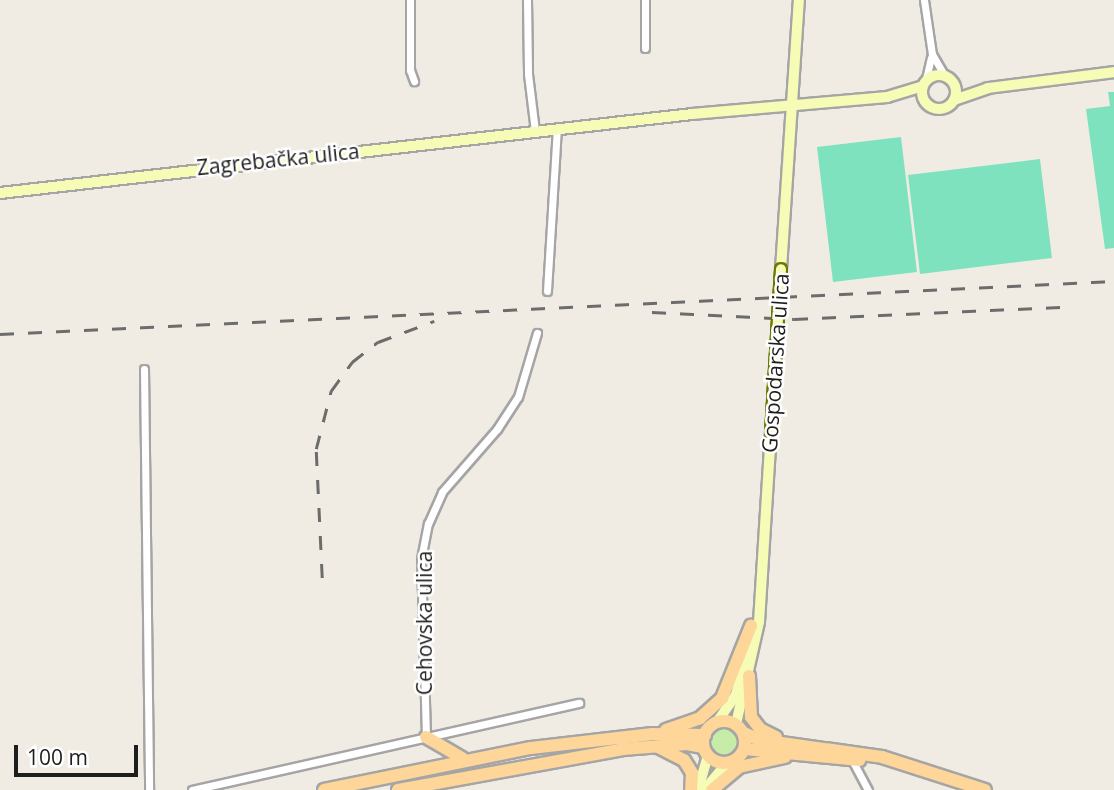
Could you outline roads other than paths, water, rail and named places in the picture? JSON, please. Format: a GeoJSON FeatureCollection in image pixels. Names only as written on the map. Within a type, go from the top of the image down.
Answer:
{"type":"FeatureCollection","features":[{"type":"Feature","properties":{"kind":"main road","name":"Gospodarska ulica"},"geometry":{"type":"LineString","coordinates":[[740,729],[760,600],[799,0]]}},
{"type":"Feature","properties":{"kind":"main road","name":"Zagrebačka ulica"},"geometry":{"type":"LineString","coordinates":[[887,97],[941,109],[954,100],[988,88],[1114,72]]}},
{"type":"Feature","properties":{"kind":"main road","name":"Zagrebačka ulica"},"geometry":{"type":"LineString","coordinates":[[0,193],[535,131],[887,97],[924,83],[949,78],[988,88]]}},
{"type":"Feature","properties":{"kind":"main road"},"geometry":{"type":"LineString","coordinates":[[949,78],[954,100]]}},
{"type":"Feature","properties":{"kind":"main road"},"geometry":{"type":"LineString","coordinates":[[924,83],[927,105]]}},
{"type":"Feature","properties":{"kind":"main road"},"geometry":{"type":"LineString","coordinates":[[398,790],[653,740],[692,722],[722,698],[760,600]]}},
{"type":"Feature","properties":{"kind":"main road"},"geometry":{"type":"LineString","coordinates":[[698,790],[705,746],[717,722],[736,695],[751,626]]}},
{"type":"Feature","properties":{"kind":"main road"},"geometry":{"type":"LineString","coordinates":[[749,676],[754,722],[767,733],[793,742]]}},
{"type":"Feature","properties":{"kind":"main road"},"geometry":{"type":"LineString","coordinates":[[717,722],[793,742],[882,757],[985,790]]}},
{"type":"Feature","properties":{"kind":"main road"},"geometry":{"type":"LineString","coordinates":[[704,790],[726,764],[738,759],[745,749],[740,729]]}},
{"type":"Feature","properties":{"kind":"main road"},"geometry":{"type":"LineString","coordinates":[[426,737],[449,754],[466,759]]}},
{"type":"Feature","properties":{"kind":"main road"},"geometry":{"type":"LineString","coordinates":[[324,790],[466,759],[581,740],[653,740],[705,746],[726,764]]}},
{"type":"Feature","properties":{"kind":"main road"},"geometry":{"type":"LineString","coordinates":[[653,740],[684,760],[692,773],[691,790]]}},
{"type":"Feature","properties":{"kind":"main road"},"geometry":{"type":"LineString","coordinates":[[745,749],[851,759],[943,775]]}},
{"type":"Feature","properties":{"kind":"main road"},"geometry":{"type":"LineString","coordinates":[[712,790],[752,761],[802,753]]}},
{"type":"Feature","properties":{"kind":"street"},"geometry":{"type":"LineString","coordinates":[[410,0],[410,70],[414,81]]}},
{"type":"Feature","properties":{"kind":"street"},"geometry":{"type":"LineString","coordinates":[[527,0],[528,74],[535,131]]}},
{"type":"Feature","properties":{"kind":"street"},"geometry":{"type":"LineString","coordinates":[[645,0],[645,48]]}},
{"type":"Feature","properties":{"kind":"street"},"geometry":{"type":"LineString","coordinates":[[923,0],[932,54],[924,83]]}},
{"type":"Feature","properties":{"kind":"street"},"geometry":{"type":"LineString","coordinates":[[932,54],[949,78]]}},
{"type":"Feature","properties":{"kind":"street"},"geometry":{"type":"LineString","coordinates":[[547,291],[557,129]]}},
{"type":"Feature","properties":{"kind":"street","name":"Cehovska ulica"},"geometry":{"type":"LineString","coordinates":[[426,737],[421,559],[428,524],[442,492],[497,429],[518,397],[537,333]]}},
{"type":"Feature","properties":{"kind":"street"},"geometry":{"type":"LineString","coordinates":[[144,369],[149,790]]}},
{"type":"Feature","properties":{"kind":"street"},"geometry":{"type":"LineString","coordinates":[[192,790],[579,703]]}},
{"type":"Feature","properties":{"kind":"street"},"geometry":{"type":"LineString","coordinates":[[851,759],[868,790]]}},
{"type":"Feature","properties":{"kind":"railway"},"geometry":{"type":"LineString","coordinates":[[0,334],[1114,281]]}},
{"type":"Feature","properties":{"kind":"railway"},"geometry":{"type":"LineString","coordinates":[[652,312],[794,319],[1061,307]]}},
{"type":"Feature","properties":{"kind":"railway"},"geometry":{"type":"LineString","coordinates":[[322,578],[316,449],[331,391],[352,362],[378,342],[434,321]]}}]}
